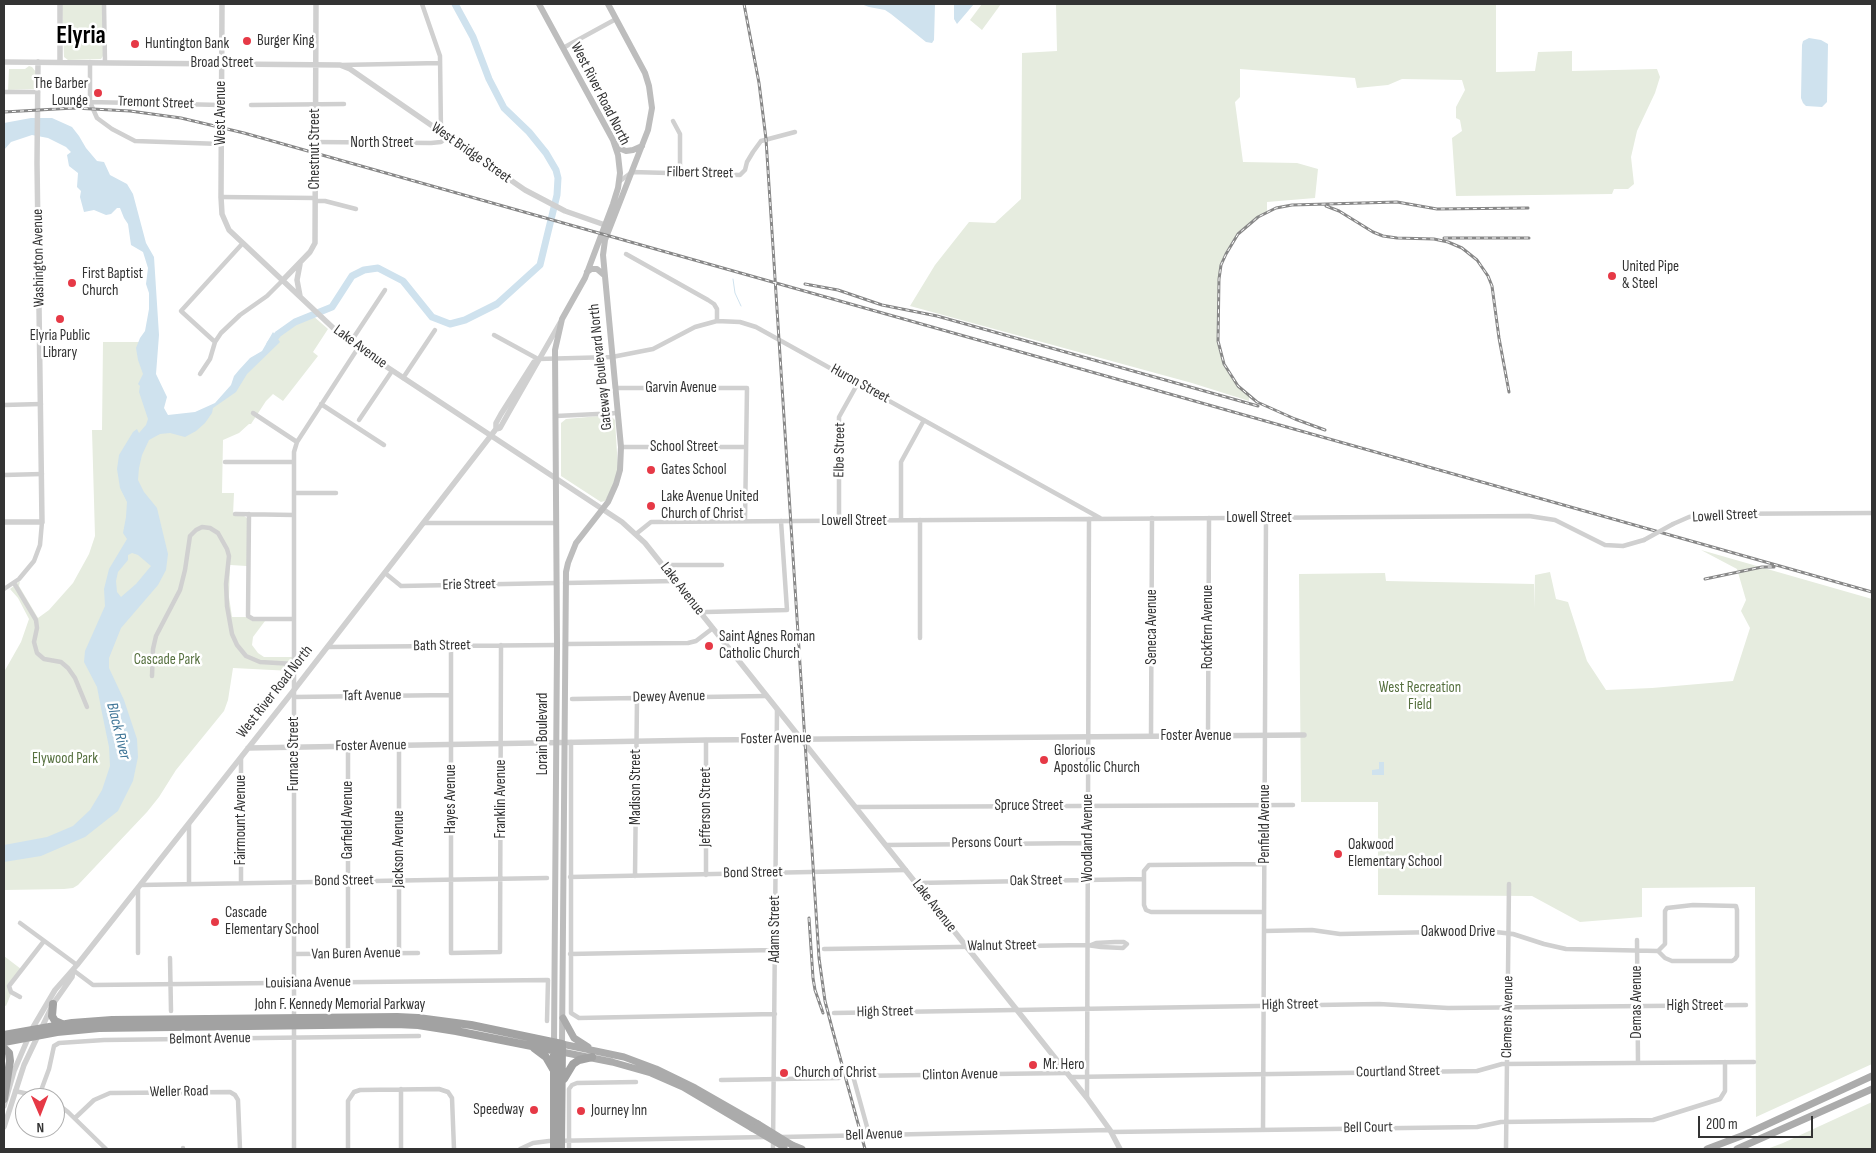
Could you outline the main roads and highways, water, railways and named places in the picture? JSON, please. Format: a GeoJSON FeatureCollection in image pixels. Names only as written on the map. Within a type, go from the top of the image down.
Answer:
{"type":"FeatureCollection","features":[{"type":"Feature","properties":{"kind":"highway"},"geometry":{"type":"LineString","coordinates":[[53,1004],[52,1016],[62,1024]]}},
{"type":"Feature","properties":{"kind":"highway","name":"John F. Kennedy Memorial Parkway"},"geometry":{"type":"LineString","coordinates":[[4,1042],[99,1028],[418,1018],[471,1025],[558,1047]]}},
{"type":"Feature","properties":{"kind":"highway","name":"John F. Kennedy Memorial Parkway"},"geometry":{"type":"LineString","coordinates":[[4,1035],[62,1024],[112,1020],[294,1022],[418,1025],[456,1030],[528,1045],[558,1047]]}},
{"type":"Feature","properties":{"kind":"highway"},"geometry":{"type":"LineString","coordinates":[[528,1045],[546,1057],[555,1077]]}},
{"type":"Feature","properties":{"kind":"highway","name":"Lorain Boulevard"},"geometry":{"type":"LineString","coordinates":[[558,1047],[555,1077],[560,1144]]}},
{"type":"Feature","properties":{"kind":"highway","name":"Lorain Boulevard"},"geometry":{"type":"LineString","coordinates":[[558,1047],[562,1083],[560,1144]]}},
{"type":"Feature","properties":{"kind":"highway"},"geometry":{"type":"LineString","coordinates":[[4,1048],[9,1053],[10,1061],[4,1102]]}},
{"type":"Feature","properties":{"kind":"highway"},"geometry":{"type":"LineString","coordinates":[[562,1083],[573,1064],[579,1060],[592,1057]]}},
{"type":"Feature","properties":{"kind":"main road","name":"West River Road North"},"geometry":{"type":"LineString","coordinates":[[539,4],[613,140],[619,160],[619,182],[608,226],[587,272],[562,319]]}},
{"type":"Feature","properties":{"kind":"main road","name":"Gateway Boulevard North"},"geometry":{"type":"LineString","coordinates":[[573,550],[585,530],[602,510],[616,484],[620,470],[622,447],[604,275],[604,248],[608,226],[642,146],[651,116],[652,101],[650,86],[641,64],[608,4]]}},
{"type":"Feature","properties":{"kind":"main road"},"geometry":{"type":"LineString","coordinates":[[613,140],[618,147],[626,151],[642,146]]}},
{"type":"Feature","properties":{"kind":"main road"},"geometry":{"type":"LineString","coordinates":[[587,272],[597,269],[604,275]]}},
{"type":"Feature","properties":{"kind":"main road","name":"Lorain Boulevard"},"geometry":{"type":"LineString","coordinates":[[558,1047],[555,358],[556,341],[562,319]]}},
{"type":"Feature","properties":{"kind":"main road","name":"Lorain Boulevard"},"geometry":{"type":"LineString","coordinates":[[558,1047],[563,1018],[568,742],[565,583],[568,564],[573,550]]}},
{"type":"Feature","properties":{"kind":"main road"},"geometry":{"type":"LineString","coordinates":[[563,1018],[574,1038],[580,1043],[600,1052]]}},
{"type":"Feature","properties":{"kind":"main road","name":"John F. Kennedy Memorial Parkway"},"geometry":{"type":"LineString","coordinates":[[558,1047],[600,1052],[630,1060],[672,1076],[788,1147],[802,1149]]}},
{"type":"Feature","properties":{"kind":"main road","name":"John F. Kennedy Memorial Parkway"},"geometry":{"type":"LineString","coordinates":[[558,1047],[625,1065],[664,1079],[755,1126]]}},
{"type":"Feature","properties":{"kind":"main road"},"geometry":{"type":"LineString","coordinates":[[1707,1149],[1744,1135],[1872,1076]]}},
{"type":"Feature","properties":{"kind":"main road"},"geometry":{"type":"LineString","coordinates":[[1738,1149],[1872,1089]]}},
{"type":"Feature","properties":{"kind":"water"},"geometry":{"type":"Polygon","coordinates":[[[861,4],[935,4],[934,40],[932,43],[926,42],[885,10],[861,4]]]}},
{"type":"Feature","properties":{"kind":"water"},"geometry":{"type":"Polygon","coordinates":[[[954,4],[974,4],[957,24],[954,19],[954,4]]]}},
{"type":"Feature","properties":{"kind":"water"},"geometry":{"type":"Polygon","coordinates":[[[1809,38],[1821,40],[1828,44],[1827,102],[1822,107],[1806,106],[1801,98],[1802,45],[1803,41],[1809,38]]]}},
{"type":"Feature","properties":{"kind":"water","name":"Black River"},"geometry":{"type":"Polygon","coordinates":[[[31,118],[52,118],[72,127],[97,161],[104,162],[110,175],[127,184],[133,194],[146,243],[154,257],[159,335],[156,374],[167,397],[164,408],[168,415],[195,412],[215,403],[231,385],[234,376],[239,370],[250,358],[262,351],[273,332],[280,342],[247,374],[236,392],[213,408],[205,423],[196,431],[185,437],[170,433],[160,434],[149,440],[142,455],[138,480],[144,492],[157,508],[168,554],[166,570],[158,585],[121,628],[109,658],[109,668],[124,700],[137,739],[138,757],[133,781],[118,811],[85,837],[41,856],[4,862],[4,845],[47,837],[73,826],[90,810],[102,790],[110,766],[109,747],[97,687],[84,662],[85,651],[105,606],[104,589],[109,569],[127,539],[123,533],[127,502],[120,488],[117,469],[119,455],[133,432],[137,429],[139,433],[146,425],[148,419],[139,392],[140,386],[138,384],[143,374],[136,348],[145,331],[149,309],[149,293],[146,284],[148,268],[143,252],[131,245],[128,224],[120,208],[106,215],[94,210],[84,212],[80,197],[81,191],[77,187],[78,173],[69,166],[67,155],[71,152],[66,147],[48,138],[32,135],[11,142],[4,150],[4,123],[31,118]],[[132,553],[128,555],[128,560],[118,572],[116,581],[117,592],[121,597],[136,584],[151,566],[138,555],[132,553]]]}},
{"type":"Feature","properties":{"kind":"water"},"geometry":{"type":"Polygon","coordinates":[[[1379,762],[1384,762],[1384,775],[1372,775],[1372,770],[1379,769],[1379,762]]]}},
{"type":"Feature","properties":{"kind":"waterway"},"geometry":{"type":"LineString","coordinates":[[270,344],[278,334],[295,322],[332,307],[352,276],[364,270],[378,268],[403,281],[432,317],[450,324],[465,320],[497,304],[540,265],[557,195],[558,178],[556,170],[546,153],[529,132],[504,108],[489,79],[473,37],[455,4]]}},
{"type":"Feature","properties":{"kind":"waterway"},"geometry":{"type":"LineString","coordinates":[[733,279],[735,293],[741,306]]}},
{"type":"Feature","properties":{"kind":"railway"},"geometry":{"type":"LineString","coordinates":[[744,4],[759,83],[766,139],[819,958],[825,1001],[865,1149]]}},
{"type":"Feature","properties":{"kind":"railway"},"geometry":{"type":"LineString","coordinates":[[4,112],[74,108],[130,111],[181,118],[244,133],[1872,592]]}},
{"type":"Feature","properties":{"kind":"railway"},"geometry":{"type":"LineString","coordinates":[[1325,430],[1257,402],[1238,386],[1224,364],[1218,341],[1219,279],[1221,265],[1238,234],[1258,217],[1276,208],[1292,205],[1397,202],[1437,209],[1528,208]]}},
{"type":"Feature","properties":{"kind":"railway"},"geometry":{"type":"LineString","coordinates":[[1326,206],[1339,211],[1383,236],[1434,239],[1448,242],[1462,248],[1477,260],[1488,276],[1492,286],[1509,392]]}},
{"type":"Feature","properties":{"kind":"railway"},"geometry":{"type":"LineString","coordinates":[[1444,238],[1529,238]]}},
{"type":"Feature","properties":{"kind":"railway"},"geometry":{"type":"LineString","coordinates":[[805,284],[838,290],[882,305],[937,316],[1258,406]]}},
{"type":"Feature","properties":{"kind":"railway"},"geometry":{"type":"LineString","coordinates":[[1705,579],[1762,567],[1774,567]]}},
{"type":"Feature","properties":{"kind":"railway"},"geometry":{"type":"LineString","coordinates":[[809,918],[813,978],[823,1013]]}},
{"type":"Feature","properties":{"kind":"place","name":"Burger King"},"geometry":{"type":"Point","coordinates":[247,41]}},
{"type":"Feature","properties":{"kind":"place","name":"Huntington Bank"},"geometry":{"type":"Point","coordinates":[135,44]}},
{"type":"Feature","properties":{"kind":"place","name":"The Barber Lounge"},"geometry":{"type":"Point","coordinates":[98,93]}},
{"type":"Feature","properties":{"kind":"place","name":"United Pipe & Steel"},"geometry":{"type":"Point","coordinates":[1612,276]}},
{"type":"Feature","properties":{"kind":"place","name":"First Baptist Church"},"geometry":{"type":"Point","coordinates":[72,283]}},
{"type":"Feature","properties":{"kind":"place","name":"Elyria Public Library"},"geometry":{"type":"Point","coordinates":[60,319]}},
{"type":"Feature","properties":{"kind":"place","name":"Gates School"},"geometry":{"type":"Point","coordinates":[651,470]}},
{"type":"Feature","properties":{"kind":"place","name":"Lake Avenue United Church of Christ"},"geometry":{"type":"Point","coordinates":[651,506]}},
{"type":"Feature","properties":{"kind":"place","name":"Saint Agnes Roman Catholic Church"},"geometry":{"type":"Point","coordinates":[709,646]}},
{"type":"Feature","properties":{"kind":"place","name":"Glorious Apostolic Church"},"geometry":{"type":"Point","coordinates":[1044,760]}},
{"type":"Feature","properties":{"kind":"place","name":"Oakwood Elementary School"},"geometry":{"type":"Point","coordinates":[1338,854]}},
{"type":"Feature","properties":{"kind":"place","name":"Cascade Elementary School"},"geometry":{"type":"Point","coordinates":[215,922]}},
{"type":"Feature","properties":{"kind":"place","name":"Mr. Hero"},"geometry":{"type":"Point","coordinates":[1033,1065]}},
{"type":"Feature","properties":{"kind":"place","name":"Church of Christ"},"geometry":{"type":"Point","coordinates":[784,1073]}},
{"type":"Feature","properties":{"kind":"place","name":"Speedway"},"geometry":{"type":"Point","coordinates":[534,1110]}},
{"type":"Feature","properties":{"kind":"place","name":"Journey Inn"},"geometry":{"type":"Point","coordinates":[581,1111]}},
{"type":"Feature","properties":{"kind":"district","name":"Elyria"},"geometry":{"type":"Point","coordinates":[81,37]}},
{"type":"Feature","properties":{"kind":"park label","name":"Cascade Park"},"geometry":{"type":"Point","coordinates":[167,660]}},
{"type":"Feature","properties":{"kind":"park label","name":"West Recreation Field"},"geometry":{"type":"Point","coordinates":[1420,696]}},
{"type":"Feature","properties":{"kind":"park label","name":"Elywood Park"},"geometry":{"type":"Point","coordinates":[65,759]}}]}
